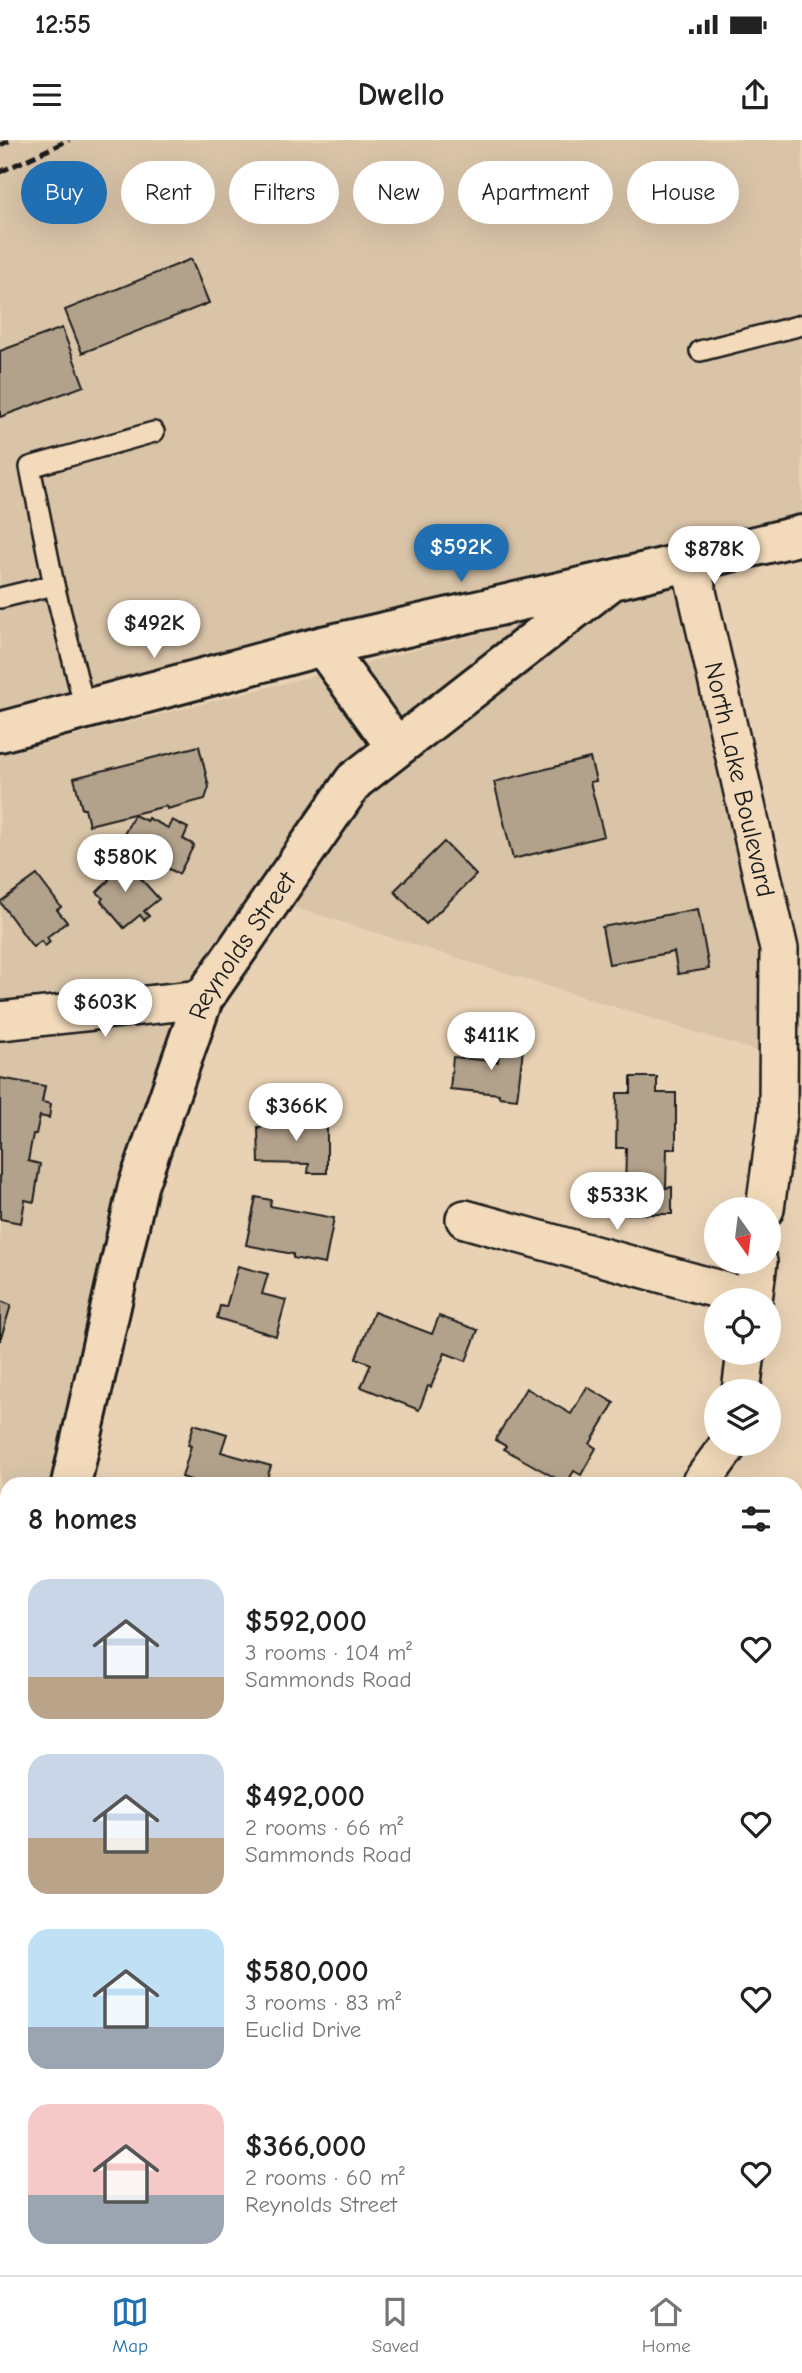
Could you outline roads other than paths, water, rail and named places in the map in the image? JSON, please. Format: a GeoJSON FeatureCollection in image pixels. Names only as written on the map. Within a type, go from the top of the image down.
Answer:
{"type":"FeatureCollection","features":[{"type":"Feature","properties":{"kind":"main road"},"geometry":{"type":"LineString","coordinates":[[0,732],[323,646],[802,535]]}},
{"type":"Feature","properties":{"kind":"main road","name":"Reynolds Street"},"geometry":{"type":"LineString","coordinates":[[73,1477],[138,1186],[203,999],[354,780],[612,580]]}},
{"type":"Feature","properties":{"kind":"main road"},"geometry":{"type":"LineString","coordinates":[[323,646],[396,747]]}},
{"type":"Feature","properties":{"kind":"street","name":"North Lake Boulevard"},"geometry":{"type":"LineString","coordinates":[[690,561],[779,949],[778,1113],[767,1197]]}},
{"type":"Feature","properties":{"kind":"street"},"geometry":{"type":"LineString","coordinates":[[0,1021],[203,999]]}},
{"type":"Feature","properties":{"kind":"street"},"geometry":{"type":"LineString","coordinates":[[465,1219],[710,1288]]}},
{"type":"Feature","properties":{"kind":"street"},"geometry":{"type":"LineString","coordinates":[[705,1477],[720,1456]]}},
{"type":"Feature","properties":{"kind":"street"},"geometry":{"type":"LineString","coordinates":[[736,1456],[737,1477]]}},
{"type":"Feature","properties":{"kind":"lane"},"geometry":{"type":"LineString","coordinates":[[700,351],[802,325]]}},
{"type":"Feature","properties":{"kind":"lane"},"geometry":{"type":"LineString","coordinates":[[85,709],[54,584],[30,467],[154,432]]}},
{"type":"Feature","properties":{"kind":"lane"},"geometry":{"type":"LineString","coordinates":[[0,598],[54,584]]}},
{"type":"Feature","properties":{"kind":"railway"},"geometry":{"type":"LineString","coordinates":[[0,145],[11,140]]}},
{"type":"Feature","properties":{"kind":"railway"},"geometry":{"type":"LineString","coordinates":[[0,172],[69,140]]}}]}
